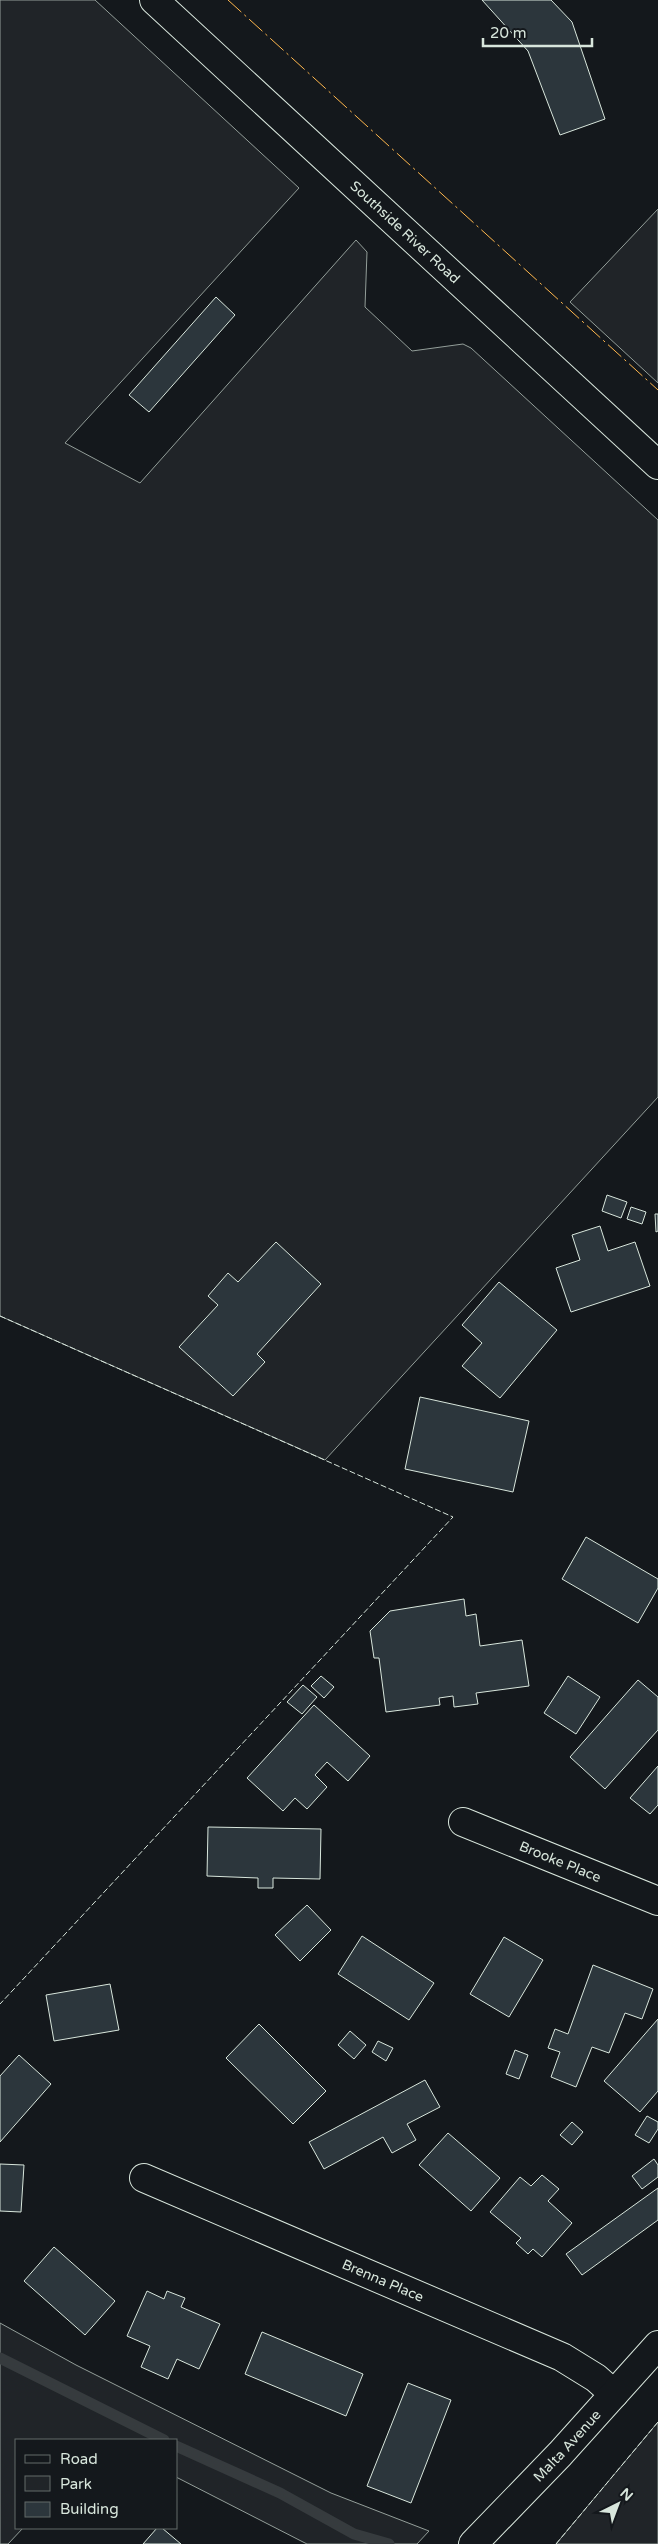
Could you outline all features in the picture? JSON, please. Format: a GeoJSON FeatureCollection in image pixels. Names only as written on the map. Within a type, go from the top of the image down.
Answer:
{"type":"FeatureCollection","features":[{"type":"Feature","properties":{"kind":"street","name":"Southside River Road"},"geometry":{"type":"LineString","coordinates":[[154,0],[658,465]]}},
{"type":"Feature","properties":{"kind":"street","name":"Brooke Place"},"geometry":{"type":"LineString","coordinates":[[463,1822],[658,1901]]}},
{"type":"Feature","properties":{"kind":"street","name":"Brenna Place"},"geometry":{"type":"LineString","coordinates":[[144,2178],[562,2357],[596,2378],[614,2394]]}},
{"type":"Feature","properties":{"kind":"street","name":"Malta Avenue"},"geometry":{"type":"LineString","coordinates":[[473,2544],[614,2394],[658,2344]]}},
{"type":"Feature","properties":{"kind":"green space"},"geometry":{"type":"Polygon","coordinates":[[[0,0],[95,0],[299,188],[65,443],[140,483],[356,240],[367,252],[365,307],[412,351],[463,344],[471,348],[658,520],[658,1097],[325,1460],[0,1316],[0,0]]]}},
{"type":"Feature","properties":{"kind":"green space"},"geometry":{"type":"Polygon","coordinates":[[[658,209],[658,383],[570,302],[658,209]]]}},
{"type":"Feature","properties":{"kind":"green space"},"geometry":{"type":"Polygon","coordinates":[[[0,2323],[76,2365],[331,2493],[429,2531],[417,2544],[307,2544],[178,2478],[178,2439],[15,2439],[15,2529],[22,2529],[8,2544],[0,2544],[0,2323]]]}},
{"type":"Feature","properties":{"kind":"green space"},"geometry":{"type":"Polygon","coordinates":[[[658,2422],[658,2544],[556,2544],[658,2422]]]}},
{"type":"Feature","properties":{"kind":"building"},"geometry":{"type":"Polygon","coordinates":[[[482,0],[551,0],[572,22],[605,119],[560,135],[528,51],[482,0]]]}},
{"type":"Feature","properties":{"kind":"building"},"geometry":{"type":"Polygon","coordinates":[[[216,297],[235,315],[149,412],[129,395],[216,297]]]}},
{"type":"Feature","properties":{"kind":"building"},"geometry":{"type":"Polygon","coordinates":[[[607,1195],[627,1202],[621,1218],[602,1211],[607,1195]]]}},
{"type":"Feature","properties":{"kind":"building"},"geometry":{"type":"Polygon","coordinates":[[[631,1207],[646,1212],[642,1224],[627,1219],[631,1207]]]}},
{"type":"Feature","properties":{"kind":"building"},"geometry":{"type":"Polygon","coordinates":[[[655,1214],[658,1214],[658,1231],[656,1232],[655,1214]]]}},
{"type":"Feature","properties":{"kind":"building"},"geometry":{"type":"Polygon","coordinates":[[[600,1226],[608,1251],[635,1242],[650,1286],[571,1312],[556,1268],[580,1260],[572,1235],[600,1226]]]}},
{"type":"Feature","properties":{"kind":"building"},"geometry":{"type":"Polygon","coordinates":[[[276,1242],[321,1284],[257,1354],[265,1362],[233,1396],[179,1347],[218,1305],[208,1296],[228,1273],[238,1282],[276,1242]]]}},
{"type":"Feature","properties":{"kind":"building"},"geometry":{"type":"Polygon","coordinates":[[[499,1282],[557,1330],[500,1398],[462,1366],[482,1343],[462,1325],[499,1282]]]}},
{"type":"Feature","properties":{"kind":"building"},"geometry":{"type":"Polygon","coordinates":[[[420,1397],[529,1421],[513,1492],[405,1469],[420,1397]]]}},
{"type":"Feature","properties":{"kind":"building"},"geometry":{"type":"Polygon","coordinates":[[[586,1537],[658,1579],[658,1588],[638,1623],[562,1579],[586,1537]]]}},
{"type":"Feature","properties":{"kind":"building"},"geometry":{"type":"Polygon","coordinates":[[[464,1599],[466,1616],[476,1614],[480,1646],[522,1640],[529,1686],[476,1693],[478,1704],[454,1707],[453,1696],[439,1698],[440,1705],[386,1712],[379,1658],[374,1658],[370,1631],[390,1611],[464,1599]]]}},
{"type":"Feature","properties":{"kind":"building"},"geometry":{"type":"Polygon","coordinates":[[[321,1676],[334,1687],[324,1698],[311,1686],[321,1676]]]}},
{"type":"Feature","properties":{"kind":"building"},"geometry":{"type":"Polygon","coordinates":[[[568,1676],[600,1697],[576,1734],[544,1713],[568,1676]]]}},
{"type":"Feature","properties":{"kind":"building"},"geometry":{"type":"Polygon","coordinates":[[[638,1680],[658,1697],[658,1730],[605,1789],[570,1757],[638,1680]]]}},
{"type":"Feature","properties":{"kind":"building"},"geometry":{"type":"Polygon","coordinates":[[[303,1685],[317,1697],[302,1714],[287,1702],[303,1685]]]}},
{"type":"Feature","properties":{"kind":"building"},"geometry":{"type":"Polygon","coordinates":[[[314,1705],[370,1756],[348,1781],[327,1762],[315,1775],[327,1787],[307,1809],[295,1798],[283,1811],[247,1778],[314,1705]]]}},
{"type":"Feature","properties":{"kind":"building"},"geometry":{"type":"Polygon","coordinates":[[[658,1766],[658,1805],[650,1814],[630,1798],[658,1766]]]}},
{"type":"Feature","properties":{"kind":"building"},"geometry":{"type":"Polygon","coordinates":[[[208,1827],[321,1829],[320,1879],[273,1878],[273,1888],[258,1888],[258,1878],[207,1876],[208,1827]]]}},
{"type":"Feature","properties":{"kind":"building"},"geometry":{"type":"Polygon","coordinates":[[[307,1905],[331,1930],[300,1961],[275,1935],[307,1905]]]}},
{"type":"Feature","properties":{"kind":"building"},"geometry":{"type":"Polygon","coordinates":[[[362,1936],[434,1983],[409,2020],[338,1974],[362,1936]]]}},
{"type":"Feature","properties":{"kind":"building"},"geometry":{"type":"Polygon","coordinates":[[[504,1937],[543,1960],[509,2017],[470,1994],[504,1937]]]}},
{"type":"Feature","properties":{"kind":"building"},"geometry":{"type":"Polygon","coordinates":[[[593,1965],[653,1989],[642,2019],[625,2013],[609,2053],[592,2047],[576,2087],[551,2077],[560,2052],[548,2048],[555,2029],[568,2034],[593,1965]]]}},
{"type":"Feature","properties":{"kind":"building"},"geometry":{"type":"Polygon","coordinates":[[[110,1984],[119,2030],[54,2041],[46,1995],[110,1984]]]}},
{"type":"Feature","properties":{"kind":"building"},"geometry":{"type":"Polygon","coordinates":[[[658,2019],[658,2091],[640,2112],[604,2081],[658,2019]]]}},
{"type":"Feature","properties":{"kind":"building"},"geometry":{"type":"Polygon","coordinates":[[[259,2024],[326,2091],[293,2124],[226,2058],[259,2024]]]}},
{"type":"Feature","properties":{"kind":"building"},"geometry":{"type":"Polygon","coordinates":[[[350,2031],[366,2045],[354,2059],[338,2045],[350,2031]]]}},
{"type":"Feature","properties":{"kind":"building"},"geometry":{"type":"Polygon","coordinates":[[[378,2041],[393,2048],[386,2061],[372,2052],[378,2041]]]}},
{"type":"Feature","properties":{"kind":"building"},"geometry":{"type":"Polygon","coordinates":[[[515,2050],[528,2055],[519,2079],[506,2074],[515,2050]]]}},
{"type":"Feature","properties":{"kind":"building"},"geometry":{"type":"Polygon","coordinates":[[[19,2055],[51,2084],[0,2142],[0,2076],[19,2055]]]}},
{"type":"Feature","properties":{"kind":"building"},"geometry":{"type":"Polygon","coordinates":[[[425,2080],[440,2107],[407,2124],[416,2140],[392,2153],[383,2137],[324,2169],[309,2142],[425,2080]]]}},
{"type":"Feature","properties":{"kind":"building"},"geometry":{"type":"Polygon","coordinates":[[[647,2116],[658,2122],[658,2129],[649,2143],[635,2135],[647,2116]]]}},
{"type":"Feature","properties":{"kind":"building"},"geometry":{"type":"Polygon","coordinates":[[[572,2122],[583,2132],[572,2145],[560,2135],[572,2122]]]}},
{"type":"Feature","properties":{"kind":"building"},"geometry":{"type":"Polygon","coordinates":[[[448,2133],[500,2178],[471,2211],[419,2165],[448,2133]]]}},
{"type":"Feature","properties":{"kind":"building"},"geometry":{"type":"Polygon","coordinates":[[[654,2159],[658,2165],[658,2177],[642,2189],[632,2176],[654,2159]]]}},
{"type":"Feature","properties":{"kind":"building"},"geometry":{"type":"Polygon","coordinates":[[[0,2164],[24,2165],[21,2212],[0,2211],[0,2164]]]}},
{"type":"Feature","properties":{"kind":"building"},"geometry":{"type":"Polygon","coordinates":[[[542,2175],[559,2189],[548,2201],[572,2223],[542,2257],[533,2249],[528,2254],[516,2243],[521,2238],[490,2212],[520,2177],[531,2186],[542,2175]]]}},
{"type":"Feature","properties":{"kind":"building"},"geometry":{"type":"Polygon","coordinates":[[[658,2188],[658,2220],[582,2275],[566,2254],[658,2188]]]}},
{"type":"Feature","properties":{"kind":"building"},"geometry":{"type":"Polygon","coordinates":[[[54,2247],[115,2301],[85,2335],[24,2281],[54,2247]]]}},
{"type":"Feature","properties":{"kind":"building"},"geometry":{"type":"Polygon","coordinates":[[[147,2291],[164,2299],[167,2291],[185,2298],[181,2307],[220,2324],[199,2369],[177,2359],[168,2379],[141,2367],[150,2346],[127,2336],[147,2291]]]}},
{"type":"Feature","properties":{"kind":"building"},"geometry":{"type":"Polygon","coordinates":[[[262,2332],[363,2374],[346,2416],[245,2374],[262,2332]]]}},
{"type":"Feature","properties":{"kind":"building"},"geometry":{"type":"Polygon","coordinates":[[[408,2383],[451,2400],[411,2503],[367,2486],[408,2383]]]}},
{"type":"Feature","properties":{"kind":"building"},"geometry":{"type":"Polygon","coordinates":[[[156,2529],[163,2529],[181,2544],[143,2544],[156,2529]]]}},
{"type":"Feature","properties":{"kind":"waterway"},"geometry":{"type":"LineString","coordinates":[[0,2358],[162,2439]]}},
{"type":"Feature","properties":{"kind":"waterway"},"geometry":{"type":"LineString","coordinates":[[178,2447],[280,2493],[354,2534],[389,2544]]}},
{"type":"Feature","properties":{"kind":"fence"},"geometry":{"type":"LineString","coordinates":[[0,1316],[453,1517],[0,2004]]}},
{"type":"Feature","properties":{"kind":"fence"},"geometry":{"type":"LineString","coordinates":[[556,2544],[658,2422]]}},
{"type":"Feature","properties":{"kind":"power"},"geometry":{"type":"LineString","coordinates":[[228,0],[658,390]]}}]}
